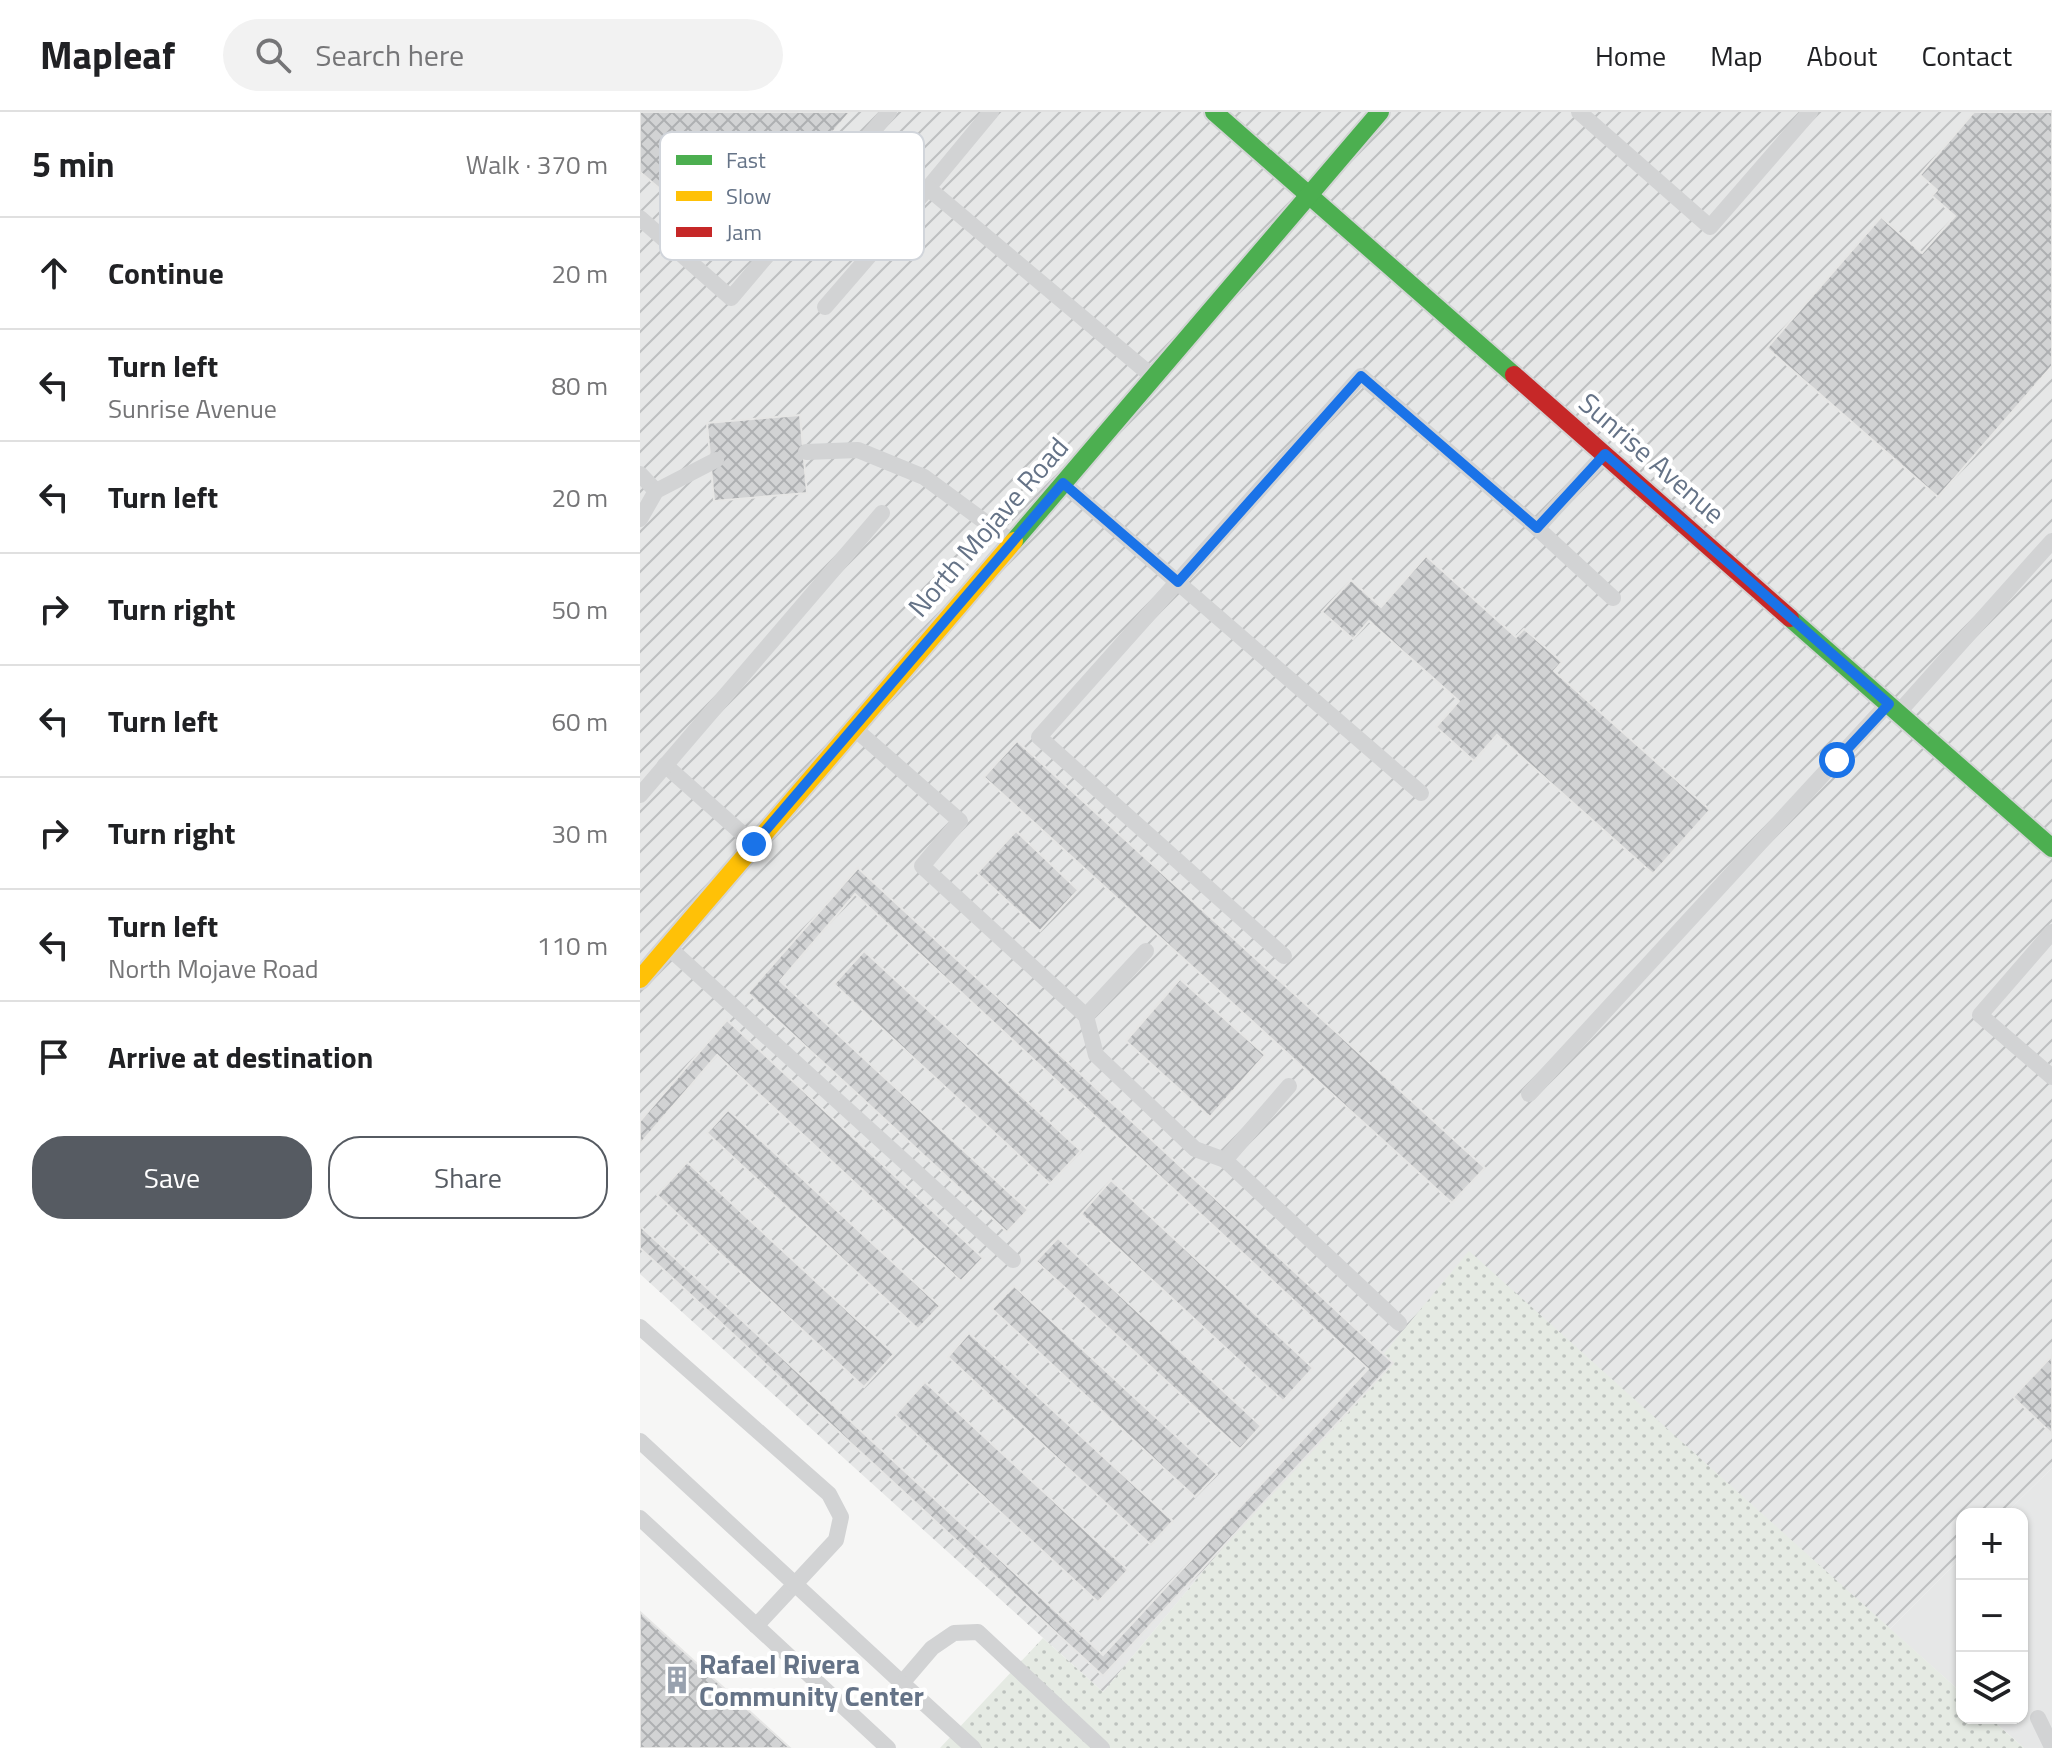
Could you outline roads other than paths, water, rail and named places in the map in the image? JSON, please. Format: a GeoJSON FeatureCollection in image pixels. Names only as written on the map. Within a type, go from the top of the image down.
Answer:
{"type":"FeatureCollection","features":[{"type":"Feature","properties":{"kind":"street","name":"Sunrise Avenue"},"geometry":{"type":"LineString","coordinates":[[1214,112],[2052,848]]}},
{"type":"Feature","properties":{"kind":"street","name":"North Mojave Road"},"geometry":{"type":"LineString","coordinates":[[640,979],[1380,112]]}},
{"type":"Feature","properties":{"kind":"lane"},"geometry":{"type":"LineString","coordinates":[[872,132],[889,112]]}},
{"type":"Feature","properties":{"kind":"lane"},"geometry":{"type":"LineString","coordinates":[[924,193],[991,112]]}},
{"type":"Feature","properties":{"kind":"lane"},"geometry":{"type":"LineString","coordinates":[[1579,112],[1710,227],[1810,112]]}},
{"type":"Feature","properties":{"kind":"lane"},"geometry":{"type":"LineString","coordinates":[[928,188],[1153,377]]}},
{"type":"Feature","properties":{"kind":"lane"},"geometry":{"type":"LineString","coordinates":[[640,218],[660,236]]}},
{"type":"Feature","properties":{"kind":"lane"},"geometry":{"type":"LineString","coordinates":[[688,260],[731,298],[763,260]]}},
{"type":"Feature","properties":{"kind":"lane"},"geometry":{"type":"LineString","coordinates":[[825,307],[866,260]]}},
{"type":"Feature","properties":{"kind":"lane"},"geometry":{"type":"LineString","coordinates":[[1284,956],[1039,737],[1361,376],[1613,598]]}},
{"type":"Feature","properties":{"kind":"lane"},"geometry":{"type":"LineString","coordinates":[[806,452],[858,450],[924,477],[1012,542]]}},
{"type":"Feature","properties":{"kind":"lane"},"geometry":{"type":"LineString","coordinates":[[1537,528],[1605,454]]}},
{"type":"Feature","properties":{"kind":"lane"},"geometry":{"type":"LineString","coordinates":[[640,519],[656,491],[716,460]]}},
{"type":"Feature","properties":{"kind":"lane"},"geometry":{"type":"LineString","coordinates":[[640,474],[656,491]]}},
{"type":"Feature","properties":{"kind":"lane"},"geometry":{"type":"LineString","coordinates":[[1063,483],[1421,793]]}},
{"type":"Feature","properties":{"kind":"lane"},"geometry":{"type":"LineString","coordinates":[[640,795],[882,513]]}},
{"type":"Feature","properties":{"kind":"lane"},"geometry":{"type":"LineString","coordinates":[[1529,1094],[2052,541]]}},
{"type":"Feature","properties":{"kind":"lane"},"geometry":{"type":"LineString","coordinates":[[853,728],[960,821],[922,866],[1086,1016],[1096,1055],[1195,1149],[1225,1160],[1399,1323]]}},
{"type":"Feature","properties":{"kind":"lane"},"geometry":{"type":"LineString","coordinates":[[665,765],[754,844]]}},
{"type":"Feature","properties":{"kind":"lane"},"geometry":{"type":"LineString","coordinates":[[2052,932],[1980,1015],[2052,1077]]}},
{"type":"Feature","properties":{"kind":"lane"},"geometry":{"type":"LineString","coordinates":[[667,946],[1013,1260]]}},
{"type":"Feature","properties":{"kind":"lane"},"geometry":{"type":"LineString","coordinates":[[1086,1016],[1146,951]]}},
{"type":"Feature","properties":{"kind":"lane"},"geometry":{"type":"LineString","coordinates":[[1225,1160],[1289,1086]]}},
{"type":"Feature","properties":{"kind":"lane"},"geometry":{"type":"LineString","coordinates":[[640,1327],[829,1494],[841,1517],[836,1540],[756,1626]]}},
{"type":"Feature","properties":{"kind":"lane"},"geometry":{"type":"LineString","coordinates":[[640,1441],[973,1748]]}},
{"type":"Feature","properties":{"kind":"lane"},"geometry":{"type":"LineString","coordinates":[[640,1518],[888,1748]]}},
{"type":"Feature","properties":{"kind":"lane"},"geometry":{"type":"LineString","coordinates":[[902,1683],[932,1648],[954,1633],[978,1632],[1096,1746]]}},
{"type":"Feature","properties":{"kind":"lane"},"geometry":{"type":"LineString","coordinates":[[2038,1718],[2052,1747]]}},
{"type":"Feature","properties":{"kind":"place","name":"Rafael Rivera Community Center"},"geometry":{"type":"Point","coordinates":[677,1680]}}]}
